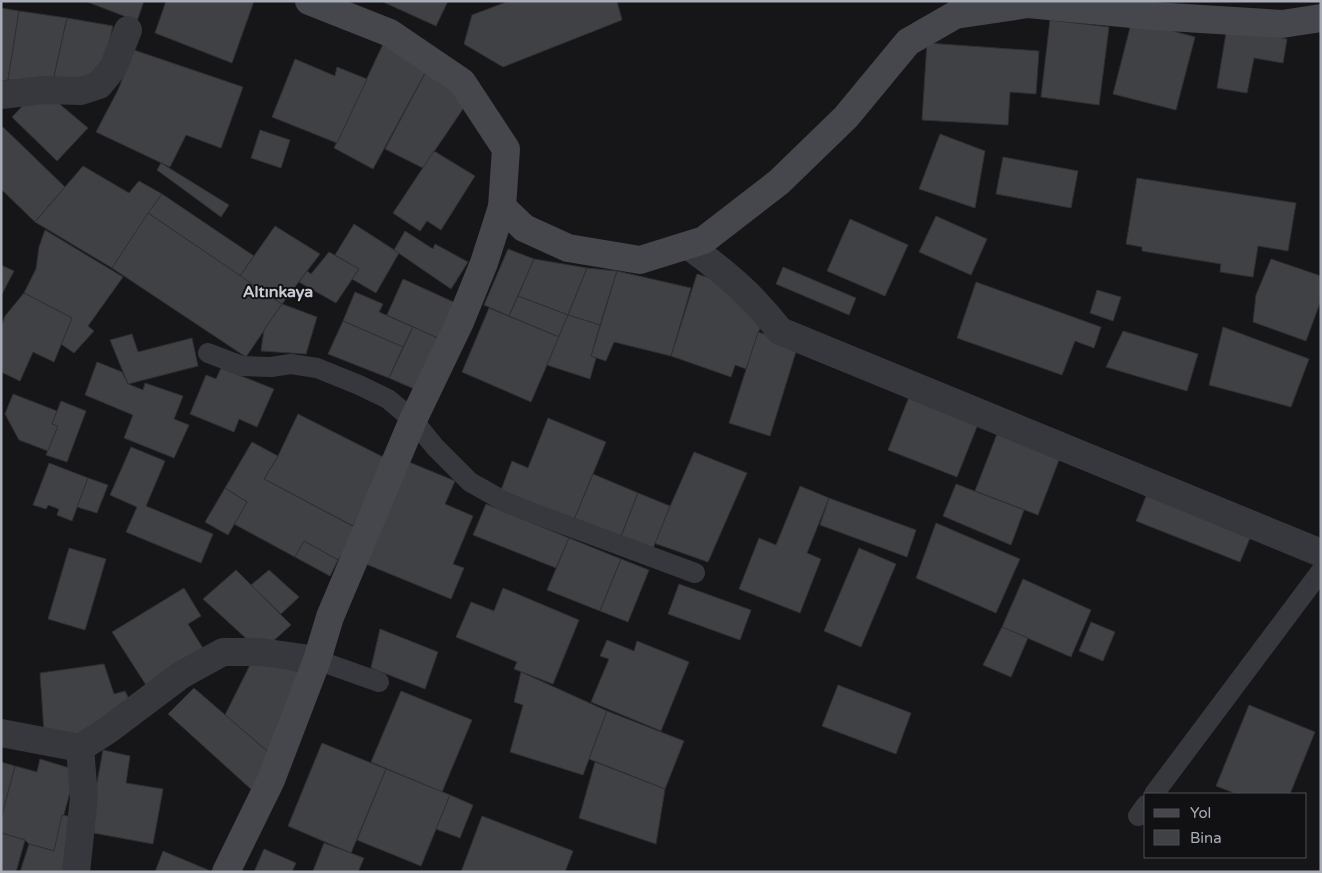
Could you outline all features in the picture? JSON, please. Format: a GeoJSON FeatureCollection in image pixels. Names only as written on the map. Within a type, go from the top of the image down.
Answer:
{"type":"FeatureCollection","features":[{"type":"Feature","properties":{"kind":"street"},"geometry":{"type":"LineString","coordinates":[[226,872],[271,780],[317,660],[330,617],[413,420],[460,322],[484,263],[502,207],[506,149],[462,82],[390,33],[309,1]]}},
{"type":"Feature","properties":{"kind":"street"},"geometry":{"type":"LineString","coordinates":[[502,207],[524,228],[568,248],[640,260],[704,240],[779,182],[846,117],[908,42],[955,15],[1028,4],[1062,4],[1282,24],[1321,18]]}},
{"type":"Feature","properties":{"kind":"street"},"geometry":{"type":"LineString","coordinates":[[1,95],[42,90],[81,91],[99,85],[113,68],[128,30]]}},
{"type":"Feature","properties":{"kind":"street"},"geometry":{"type":"LineString","coordinates":[[689,246],[733,279],[761,306],[780,331],[1321,553]]}},
{"type":"Feature","properties":{"kind":"street"},"geometry":{"type":"LineString","coordinates":[[1,733],[80,748],[108,730],[182,675],[224,652],[261,652],[317,660]]}},
{"type":"Feature","properties":{"kind":"street"},"geometry":{"type":"LineString","coordinates":[[76,872],[84,797],[80,748]]}},
{"type":"Feature","properties":{"kind":"lane"},"geometry":{"type":"LineString","coordinates":[[208,352],[242,366],[271,367],[291,364],[317,368],[388,399],[413,420],[435,448],[470,482],[509,504],[695,573]]}},
{"type":"Feature","properties":{"kind":"lane"},"geometry":{"type":"LineString","coordinates":[[1155,793],[1321,571]]}},
{"type":"Feature","properties":{"kind":"lane"},"geometry":{"type":"LineString","coordinates":[[317,660],[379,682]]}},
{"type":"Feature","properties":{"kind":"building"},"geometry":{"type":"Polygon","coordinates":[[[85,1],[144,1],[137,21],[85,1]]]}},
{"type":"Feature","properties":{"kind":"building"},"geometry":{"type":"Polygon","coordinates":[[[166,1],[254,1],[232,63],[155,33],[166,1]]]}},
{"type":"Feature","properties":{"kind":"building"},"geometry":{"type":"Polygon","coordinates":[[[381,1],[448,1],[436,26],[381,1]]]}},
{"type":"Feature","properties":{"kind":"building"},"geometry":{"type":"Polygon","coordinates":[[[509,1],[617,1],[622,20],[503,67],[464,44],[472,15],[509,1]]]}},
{"type":"Feature","properties":{"kind":"building"},"geometry":{"type":"Polygon","coordinates":[[[1,8],[19,11],[8,80],[1,81],[1,8]]]}},
{"type":"Feature","properties":{"kind":"building"},"geometry":{"type":"Polygon","coordinates":[[[19,11],[67,18],[53,81],[8,80],[19,11]]]}},
{"type":"Feature","properties":{"kind":"building"},"geometry":{"type":"Polygon","coordinates":[[[67,18],[113,26],[101,74],[53,81],[67,18]]]}},
{"type":"Feature","properties":{"kind":"building"},"geometry":{"type":"Polygon","coordinates":[[[1050,20],[1109,27],[1099,105],[1041,97],[1050,20]]]}},
{"type":"Feature","properties":{"kind":"building"},"geometry":{"type":"Polygon","coordinates":[[[1132,20],[1195,37],[1176,110],[1113,94],[1132,20]]]}},
{"type":"Feature","properties":{"kind":"building"},"geometry":{"type":"Polygon","coordinates":[[[1227,27],[1287,39],[1283,63],[1254,58],[1247,93],[1217,88],[1227,27]]]}},
{"type":"Feature","properties":{"kind":"building"},"geometry":{"type":"Polygon","coordinates":[[[385,40],[431,62],[373,169],[334,148],[385,40]]]}},
{"type":"Feature","properties":{"kind":"building"},"geometry":{"type":"Polygon","coordinates":[[[927,43],[1039,51],[1036,94],[1010,92],[1008,125],[922,120],[927,43]]]}},
{"type":"Feature","properties":{"kind":"building"},"geometry":{"type":"Polygon","coordinates":[[[134,50],[243,87],[221,148],[186,135],[170,167],[96,132],[118,90],[134,50]]]}},
{"type":"Feature","properties":{"kind":"building"},"geometry":{"type":"Polygon","coordinates":[[[295,59],[335,76],[337,67],[367,79],[337,143],[272,117],[295,59]]]}},
{"type":"Feature","properties":{"kind":"building"},"geometry":{"type":"Polygon","coordinates":[[[431,62],[469,100],[423,168],[385,149],[431,62]]]}},
{"type":"Feature","properties":{"kind":"building"},"geometry":{"type":"Polygon","coordinates":[[[50,96],[88,128],[57,161],[12,117],[31,97],[50,96]]]}},
{"type":"Feature","properties":{"kind":"building"},"geometry":{"type":"Polygon","coordinates":[[[3,127],[65,187],[35,222],[1,189],[1,129],[3,127]]]}},
{"type":"Feature","properties":{"kind":"building"},"geometry":{"type":"Polygon","coordinates":[[[260,130],[290,140],[281,168],[251,158],[260,130]]]}},
{"type":"Feature","properties":{"kind":"building"},"geometry":{"type":"Polygon","coordinates":[[[940,134],[985,151],[975,208],[919,189],[940,134]]]}},
{"type":"Feature","properties":{"kind":"building"},"geometry":{"type":"Polygon","coordinates":[[[434,151],[475,176],[441,230],[427,221],[420,231],[393,213],[434,151]]]}},
{"type":"Feature","properties":{"kind":"building"},"geometry":{"type":"Polygon","coordinates":[[[1003,157],[1078,171],[1071,208],[996,194],[1003,157]]]}},
{"type":"Feature","properties":{"kind":"building"},"geometry":{"type":"Polygon","coordinates":[[[161,163],[229,205],[221,217],[157,170],[161,163]]]}},
{"type":"Feature","properties":{"kind":"building"},"geometry":{"type":"Polygon","coordinates":[[[83,166],[129,193],[139,181],[162,194],[112,268],[35,222],[83,166]]]}},
{"type":"Feature","properties":{"kind":"building"},"geometry":{"type":"Polygon","coordinates":[[[1137,178],[1296,203],[1288,251],[1258,246],[1253,277],[1220,272],[1221,264],[1142,251],[1142,247],[1126,244],[1137,178]]]}},
{"type":"Feature","properties":{"kind":"building"},"geometry":{"type":"Polygon","coordinates":[[[162,194],[254,256],[240,276],[148,213],[162,194]]]}},
{"type":"Feature","properties":{"kind":"building"},"geometry":{"type":"Polygon","coordinates":[[[148,213],[282,304],[246,357],[112,268],[148,213]]]}},
{"type":"Feature","properties":{"kind":"building"},"geometry":{"type":"Polygon","coordinates":[[[936,216],[987,239],[971,275],[919,252],[936,216]]]}},
{"type":"Feature","properties":{"kind":"building"},"geometry":{"type":"Polygon","coordinates":[[[850,219],[908,245],[885,296],[827,271],[850,219]]]}},
{"type":"Feature","properties":{"kind":"building"},"geometry":{"type":"Polygon","coordinates":[[[354,224],[399,253],[376,293],[352,279],[359,269],[335,255],[354,224]]]}},
{"type":"Feature","properties":{"kind":"building"},"geometry":{"type":"Polygon","coordinates":[[[275,226],[320,254],[282,304],[240,276],[275,226]]]}},
{"type":"Feature","properties":{"kind":"building"},"geometry":{"type":"Polygon","coordinates":[[[45,230],[123,277],[88,326],[94,331],[74,353],[61,344],[72,318],[24,293],[36,269],[39,247],[45,230]]]}},
{"type":"Feature","properties":{"kind":"building"},"geometry":{"type":"Polygon","coordinates":[[[405,231],[433,249],[435,244],[468,262],[451,289],[394,250],[405,231]]]}},
{"type":"Feature","properties":{"kind":"building"},"geometry":{"type":"Polygon","coordinates":[[[508,249],[534,259],[509,316],[484,305],[508,249]]]}},
{"type":"Feature","properties":{"kind":"building"},"geometry":{"type":"Polygon","coordinates":[[[329,252],[359,269],[336,303],[299,282],[307,271],[311,274],[329,252]]]}},
{"type":"Feature","properties":{"kind":"building"},"geometry":{"type":"Polygon","coordinates":[[[534,259],[587,268],[568,315],[518,296],[534,259]]]}},
{"type":"Feature","properties":{"kind":"building"},"geometry":{"type":"Polygon","coordinates":[[[1271,259],[1321,276],[1321,300],[1306,341],[1253,322],[1256,295],[1271,259]]]}},
{"type":"Feature","properties":{"kind":"building"},"geometry":{"type":"Polygon","coordinates":[[[1,265],[14,271],[1,296],[1,265]]]}},
{"type":"Feature","properties":{"kind":"building"},"geometry":{"type":"Polygon","coordinates":[[[783,267],[856,298],[849,315],[776,284],[783,267]]]}},
{"type":"Feature","properties":{"kind":"building"},"geometry":{"type":"Polygon","coordinates":[[[587,268],[617,271],[600,325],[568,315],[587,268]]]}},
{"type":"Feature","properties":{"kind":"building"},"geometry":{"type":"Polygon","coordinates":[[[617,271],[691,288],[671,356],[614,342],[606,361],[591,356],[617,271]]]}},
{"type":"Feature","properties":{"kind":"building"},"geometry":{"type":"Polygon","coordinates":[[[697,274],[733,285],[762,322],[746,369],[735,365],[731,377],[671,356],[697,274]]]}},
{"type":"Feature","properties":{"kind":"building"},"geometry":{"type":"Polygon","coordinates":[[[403,279],[458,304],[440,339],[387,315],[403,279]]]}},
{"type":"Feature","properties":{"kind":"building"},"geometry":{"type":"Polygon","coordinates":[[[976,282],[1101,327],[1094,348],[1075,341],[1062,375],[957,338],[976,282]]]}},
{"type":"Feature","properties":{"kind":"building"},"geometry":{"type":"Polygon","coordinates":[[[1097,290],[1121,297],[1113,321],[1090,313],[1097,290]]]}},
{"type":"Feature","properties":{"kind":"building"},"geometry":{"type":"Polygon","coordinates":[[[355,292],[383,304],[379,312],[413,327],[403,347],[343,321],[355,292]]]}},
{"type":"Feature","properties":{"kind":"building"},"geometry":{"type":"Polygon","coordinates":[[[24,293],[72,318],[54,362],[33,352],[20,381],[1,372],[1,327],[5,316],[24,293]]]}},
{"type":"Feature","properties":{"kind":"building"},"geometry":{"type":"Polygon","coordinates":[[[518,296],[568,315],[559,337],[509,316],[518,296]]]}},
{"type":"Feature","properties":{"kind":"building"},"geometry":{"type":"Polygon","coordinates":[[[282,304],[317,317],[306,354],[261,351],[264,330],[282,304]]]}},
{"type":"Feature","properties":{"kind":"building"},"geometry":{"type":"Polygon","coordinates":[[[489,308],[559,337],[531,402],[462,372],[489,308]]]}},
{"type":"Feature","properties":{"kind":"building"},"geometry":{"type":"Polygon","coordinates":[[[568,315],[600,325],[591,356],[596,358],[590,379],[547,365],[568,315]]]}},
{"type":"Feature","properties":{"kind":"building"},"geometry":{"type":"Polygon","coordinates":[[[343,321],[403,347],[389,378],[328,354],[343,321]]]}},
{"type":"Feature","properties":{"kind":"building"},"geometry":{"type":"Polygon","coordinates":[[[413,327],[440,339],[419,391],[389,378],[413,327]]]}},
{"type":"Feature","properties":{"kind":"building"},"geometry":{"type":"Polygon","coordinates":[[[1223,327],[1309,359],[1291,407],[1209,385],[1223,327]]]}},
{"type":"Feature","properties":{"kind":"building"},"geometry":{"type":"Polygon","coordinates":[[[1123,331],[1198,354],[1187,391],[1106,367],[1123,331]]]}},
{"type":"Feature","properties":{"kind":"building"},"geometry":{"type":"Polygon","coordinates":[[[758,332],[798,345],[770,436],[729,423],[758,332]]]}},
{"type":"Feature","properties":{"kind":"building"},"geometry":{"type":"Polygon","coordinates":[[[132,334],[138,352],[192,338],[198,366],[128,384],[110,340],[132,334]]]}},
{"type":"Feature","properties":{"kind":"building"},"geometry":{"type":"Polygon","coordinates":[[[97,362],[122,372],[128,384],[143,390],[145,383],[183,396],[174,419],[189,425],[174,458],[124,438],[133,415],[85,395],[97,362]]]}},
{"type":"Feature","properties":{"kind":"building"},"geometry":{"type":"Polygon","coordinates":[[[221,368],[274,389],[257,427],[239,419],[234,432],[190,414],[206,375],[216,379],[221,368]]]}},
{"type":"Feature","properties":{"kind":"building"},"geometry":{"type":"Polygon","coordinates":[[[911,392],[980,419],[957,477],[888,450],[911,392]]]}},
{"type":"Feature","properties":{"kind":"building"},"geometry":{"type":"Polygon","coordinates":[[[13,394],[57,411],[52,424],[58,426],[48,451],[19,440],[5,414],[13,394]]]}},
{"type":"Feature","properties":{"kind":"building"},"geometry":{"type":"Polygon","coordinates":[[[61,401],[86,411],[67,462],[46,455],[58,426],[52,424],[61,401]]]}},
{"type":"Feature","properties":{"kind":"building"},"geometry":{"type":"Polygon","coordinates":[[[298,414],[387,459],[353,526],[264,479],[278,456],[298,414]]]}},
{"type":"Feature","properties":{"kind":"building"},"geometry":{"type":"Polygon","coordinates":[[[548,418],[606,442],[574,520],[501,490],[512,461],[528,468],[548,418]]]}},
{"type":"Feature","properties":{"kind":"building"},"geometry":{"type":"Polygon","coordinates":[[[1002,421],[1064,447],[1038,515],[975,491],[1002,421]]]}},
{"type":"Feature","properties":{"kind":"building"},"geometry":{"type":"Polygon","coordinates":[[[252,442],[278,456],[264,479],[358,529],[338,560],[304,541],[295,557],[234,524],[247,502],[225,488],[252,442]]]}},
{"type":"Feature","properties":{"kind":"building"},"geometry":{"type":"Polygon","coordinates":[[[131,447],[165,461],[146,506],[213,534],[201,563],[126,532],[137,507],[110,495],[131,447]]]}},
{"type":"Feature","properties":{"kind":"building"},"geometry":{"type":"Polygon","coordinates":[[[694,452],[747,473],[708,562],[654,543],[694,452]]]}},
{"type":"Feature","properties":{"kind":"building"},"geometry":{"type":"Polygon","coordinates":[[[404,460],[455,481],[445,504],[473,516],[453,564],[464,568],[451,599],[361,562],[404,460]]]}},
{"type":"Feature","properties":{"kind":"building"},"geometry":{"type":"Polygon","coordinates":[[[49,463],[88,478],[72,521],[57,515],[59,509],[48,505],[46,509],[33,505],[49,463]]]}},
{"type":"Feature","properties":{"kind":"building"},"geometry":{"type":"Polygon","coordinates":[[[593,474],[638,493],[620,539],[574,520],[593,474]]]}},
{"type":"Feature","properties":{"kind":"building"},"geometry":{"type":"Polygon","coordinates":[[[88,478],[108,485],[97,513],[77,507],[88,478]]]}},
{"type":"Feature","properties":{"kind":"building"},"geometry":{"type":"Polygon","coordinates":[[[956,484],[1024,510],[1011,545],[943,516],[956,484]]]}},
{"type":"Feature","properties":{"kind":"building"},"geometry":{"type":"Polygon","coordinates":[[[1151,484],[1255,526],[1240,562],[1136,521],[1151,484]]]}},
{"type":"Feature","properties":{"kind":"building"},"geometry":{"type":"Polygon","coordinates":[[[800,486],[829,498],[807,553],[821,559],[800,613],[739,589],[759,538],[776,545],[800,486]]]}},
{"type":"Feature","properties":{"kind":"building"},"geometry":{"type":"Polygon","coordinates":[[[225,488],[247,502],[228,535],[205,522],[225,488]]]}},
{"type":"Feature","properties":{"kind":"building"},"geometry":{"type":"Polygon","coordinates":[[[638,493],[670,506],[652,551],[620,539],[638,493]]]}},
{"type":"Feature","properties":{"kind":"building"},"geometry":{"type":"Polygon","coordinates":[[[829,498],[916,530],[907,557],[820,525],[829,498]]]}},
{"type":"Feature","properties":{"kind":"building"},"geometry":{"type":"Polygon","coordinates":[[[486,504],[569,538],[556,568],[473,535],[486,504]]]}},
{"type":"Feature","properties":{"kind":"building"},"geometry":{"type":"Polygon","coordinates":[[[936,523],[1020,559],[996,613],[916,578],[936,523]]]}},
{"type":"Feature","properties":{"kind":"building"},"geometry":{"type":"Polygon","coordinates":[[[569,538],[621,559],[600,611],[547,590],[569,538]]]}},
{"type":"Feature","properties":{"kind":"building"},"geometry":{"type":"Polygon","coordinates":[[[304,541],[338,560],[330,576],[295,557],[304,541]]]}},
{"type":"Feature","properties":{"kind":"building"},"geometry":{"type":"Polygon","coordinates":[[[69,548],[106,559],[85,630],[48,619],[69,548]]]}},
{"type":"Feature","properties":{"kind":"building"},"geometry":{"type":"Polygon","coordinates":[[[859,548],[896,564],[861,647],[824,631],[859,548]]]}},
{"type":"Feature","properties":{"kind":"building"},"geometry":{"type":"Polygon","coordinates":[[[621,559],[649,570],[628,622],[600,611],[621,559]]]}},
{"type":"Feature","properties":{"kind":"building"},"geometry":{"type":"Polygon","coordinates":[[[236,570],[291,625],[261,652],[203,599],[236,570]]]}},
{"type":"Feature","properties":{"kind":"building"},"geometry":{"type":"Polygon","coordinates":[[[269,570],[299,597],[281,614],[251,585],[269,570]]]}},
{"type":"Feature","properties":{"kind":"building"},"geometry":{"type":"Polygon","coordinates":[[[1023,579],[1091,610],[1071,657],[1002,627],[1023,579]]]}},
{"type":"Feature","properties":{"kind":"building"},"geometry":{"type":"Polygon","coordinates":[[[679,584],[751,610],[740,640],[668,614],[679,584]]]}},
{"type":"Feature","properties":{"kind":"building"},"geometry":{"type":"Polygon","coordinates":[[[184,588],[201,616],[188,624],[204,650],[146,685],[112,632],[184,588]]]}},
{"type":"Feature","properties":{"kind":"building"},"geometry":{"type":"Polygon","coordinates":[[[503,588],[579,620],[553,684],[514,669],[517,662],[456,637],[471,602],[494,611],[503,588]]]}},
{"type":"Feature","properties":{"kind":"building"},"geometry":{"type":"Polygon","coordinates":[[[1091,622],[1115,632],[1103,661],[1079,651],[1091,622]]]}},
{"type":"Feature","properties":{"kind":"building"},"geometry":{"type":"Polygon","coordinates":[[[1002,627],[1028,638],[1011,677],[983,665],[1002,627]]]}},
{"type":"Feature","properties":{"kind":"building"},"geometry":{"type":"Polygon","coordinates":[[[380,629],[438,652],[425,689],[371,668],[380,629]]]}},
{"type":"Feature","properties":{"kind":"building"},"geometry":{"type":"Polygon","coordinates":[[[607,640],[634,651],[637,641],[689,662],[661,731],[591,702],[609,659],[600,656],[607,640]]]}},
{"type":"Feature","properties":{"kind":"building"},"geometry":{"type":"Polygon","coordinates":[[[262,658],[311,677],[274,757],[225,715],[251,663],[262,658]]]}},
{"type":"Feature","properties":{"kind":"building"},"geometry":{"type":"Polygon","coordinates":[[[104,664],[114,694],[125,691],[133,707],[85,736],[44,732],[40,673],[104,664]]]}},
{"type":"Feature","properties":{"kind":"building"},"geometry":{"type":"Polygon","coordinates":[[[521,672],[607,711],[583,775],[510,752],[523,705],[514,702],[521,672]]]}},
{"type":"Feature","properties":{"kind":"building"},"geometry":{"type":"Polygon","coordinates":[[[838,685],[911,713],[896,754],[822,726],[838,685]]]}},
{"type":"Feature","properties":{"kind":"building"},"geometry":{"type":"Polygon","coordinates":[[[194,688],[274,757],[253,791],[168,714],[194,688]]]}},
{"type":"Feature","properties":{"kind":"building"},"geometry":{"type":"Polygon","coordinates":[[[401,691],[472,720],[442,792],[371,762],[401,691]]]}},
{"type":"Feature","properties":{"kind":"building"},"geometry":{"type":"Polygon","coordinates":[[[1249,705],[1315,732],[1290,793],[1234,793],[1216,786],[1249,705]]]}},
{"type":"Feature","properties":{"kind":"building"},"geometry":{"type":"Polygon","coordinates":[[[607,711],[684,741],[665,789],[589,759],[607,711]]]}},
{"type":"Feature","properties":{"kind":"building"},"geometry":{"type":"Polygon","coordinates":[[[322,743],[386,769],[351,853],[288,826],[322,743]]]}},
{"type":"Feature","properties":{"kind":"building"},"geometry":{"type":"Polygon","coordinates":[[[103,750],[130,756],[126,783],[163,789],[153,844],[88,832],[103,750]]]}},
{"type":"Feature","properties":{"kind":"building"},"geometry":{"type":"Polygon","coordinates":[[[40,759],[76,770],[54,851],[1,833],[1,818],[15,766],[37,772],[40,759]]]}},
{"type":"Feature","properties":{"kind":"building"},"geometry":{"type":"Polygon","coordinates":[[[1,762],[15,766],[1,818],[1,762]]]}},
{"type":"Feature","properties":{"kind":"building"},"geometry":{"type":"Polygon","coordinates":[[[595,762],[665,789],[656,844],[579,818],[595,762]]]}},
{"type":"Feature","properties":{"kind":"building"},"geometry":{"type":"Polygon","coordinates":[[[386,769],[450,795],[421,866],[357,840],[386,769]]]}},
{"type":"Feature","properties":{"kind":"building"},"geometry":{"type":"Polygon","coordinates":[[[450,795],[473,805],[460,838],[436,829],[450,795]]]}},
{"type":"Feature","properties":{"kind":"building"},"geometry":{"type":"Polygon","coordinates":[[[62,815],[82,819],[76,872],[20,872],[29,844],[54,851],[62,815]]]}},
{"type":"Feature","properties":{"kind":"building"},"geometry":{"type":"Polygon","coordinates":[[[482,816],[573,851],[565,872],[461,872],[482,816]]]}},
{"type":"Feature","properties":{"kind":"building"},"geometry":{"type":"Polygon","coordinates":[[[1,833],[25,840],[16,872],[1,872],[1,833]]]}},
{"type":"Feature","properties":{"kind":"building"},"geometry":{"type":"Polygon","coordinates":[[[324,843],[364,858],[358,872],[313,871],[324,843]]]}},
{"type":"Feature","properties":{"kind":"building"},"geometry":{"type":"Polygon","coordinates":[[[264,849],[296,863],[292,872],[254,872],[264,849]]]}},
{"type":"Feature","properties":{"kind":"building"},"geometry":{"type":"Polygon","coordinates":[[[163,851],[213,872],[155,872],[163,851]]]}},
{"type":"Feature","properties":{"kind":"district","name":"Altınkaya"},"geometry":{"type":"Point","coordinates":[278,291]}}]}
